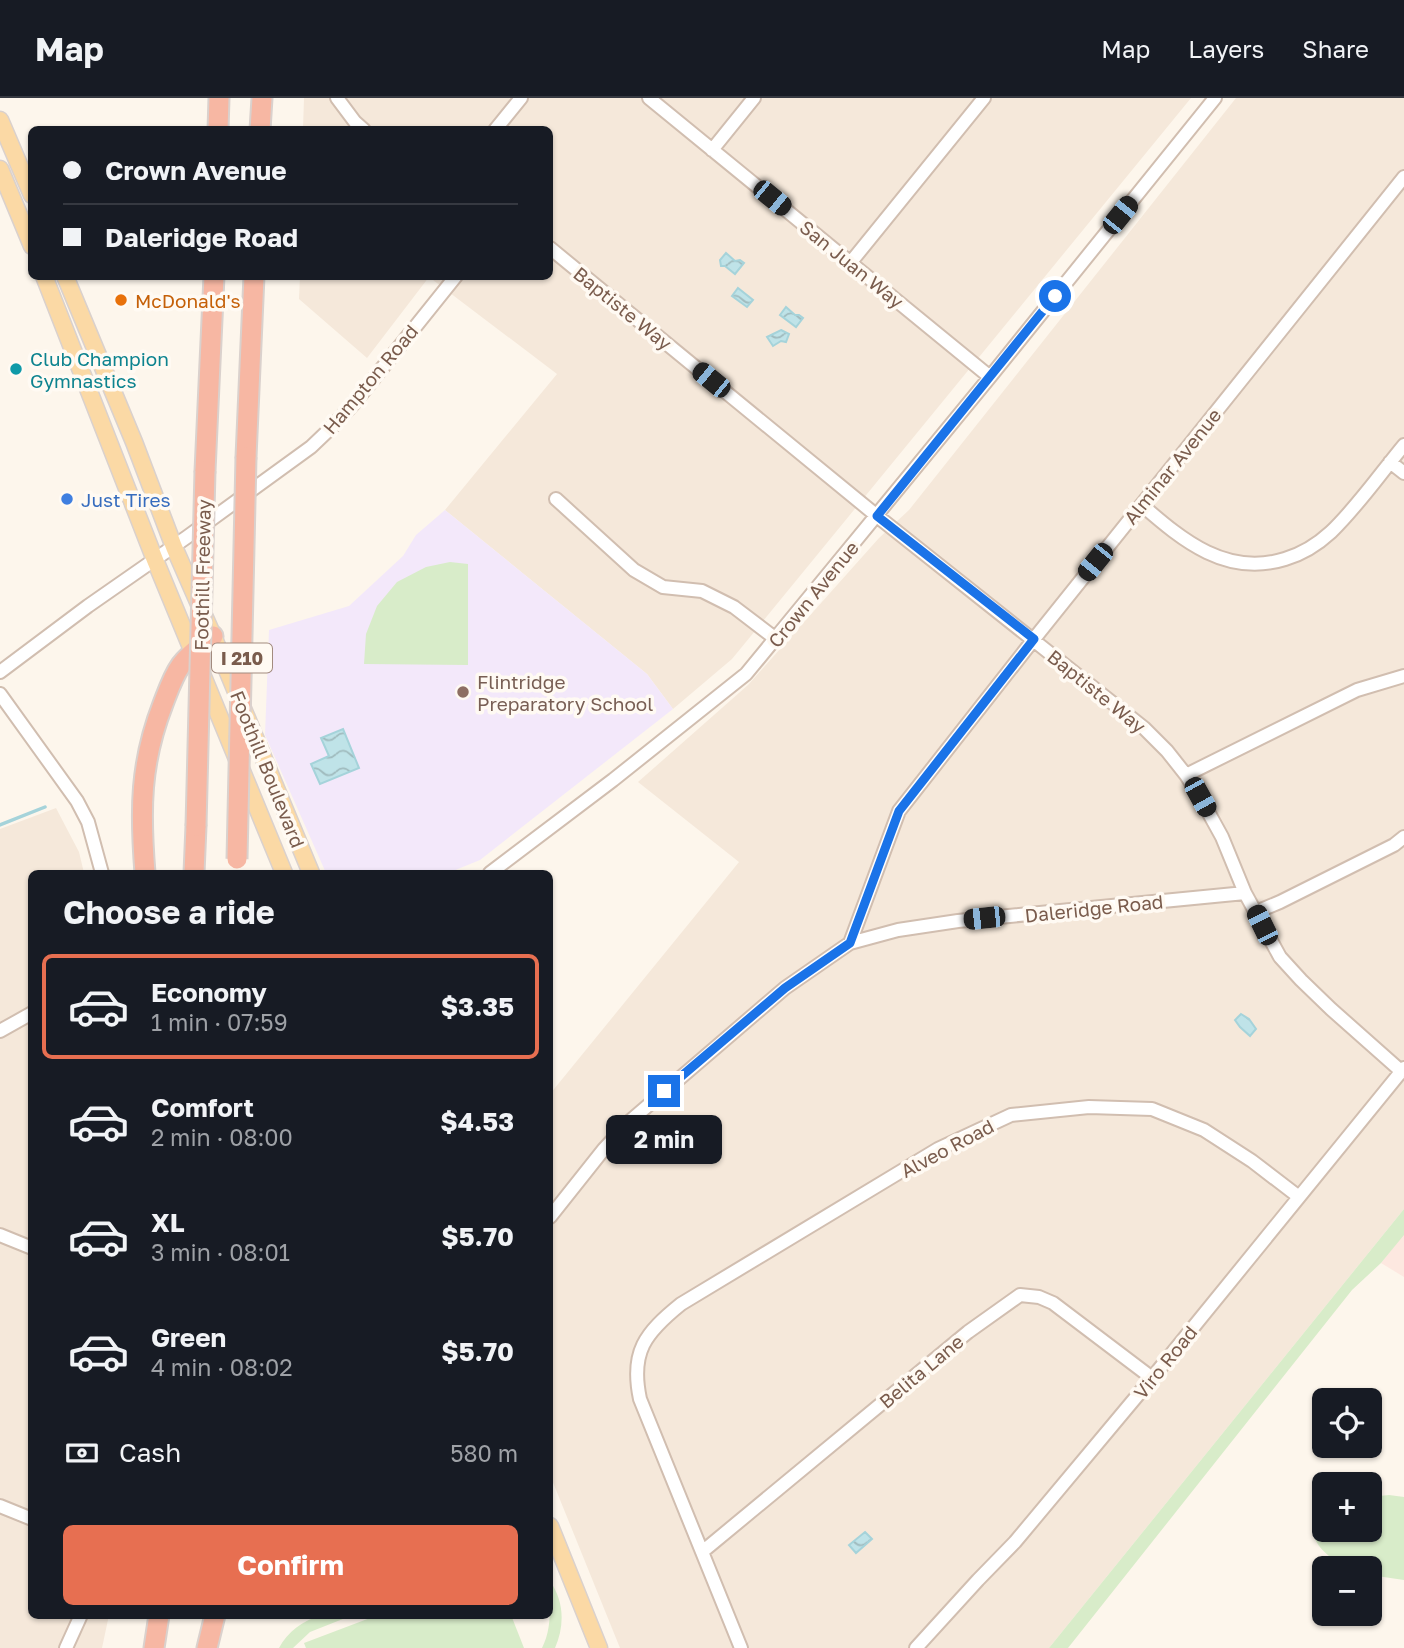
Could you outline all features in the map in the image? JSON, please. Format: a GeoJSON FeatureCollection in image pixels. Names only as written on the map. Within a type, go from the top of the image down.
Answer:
{"type":"FeatureCollection","features":[{"type":"Feature","properties":{"kind":"highway"},"geometry":{"type":"LineString","coordinates":[[218,126],[219,98]]}},
{"type":"Feature","properties":{"kind":"highway"},"geometry":{"type":"LineString","coordinates":[[260,126],[262,98]]}},
{"type":"Feature","properties":{"kind":"highway","name":"Foothill Freeway"},"geometry":{"type":"LineString","coordinates":[[194,870],[205,471],[214,280]]}},
{"type":"Feature","properties":{"kind":"highway","name":"I 210"},"geometry":{"type":"LineString","coordinates":[[237,866],[254,280]]}},
{"type":"Feature","properties":{"kind":"highway"},"geometry":{"type":"LineString","coordinates":[[145,870],[141,810],[147,760],[159,712],[181,664],[213,636]]}},
{"type":"Feature","properties":{"kind":"highway"},"geometry":{"type":"LineString","coordinates":[[148,1648],[158,1619]]}},
{"type":"Feature","properties":{"kind":"highway"},"geometry":{"type":"LineString","coordinates":[[154,1648],[159,1619]]}},
{"type":"Feature","properties":{"kind":"highway"},"geometry":{"type":"LineString","coordinates":[[206,1648],[209,1619]]}},
{"type":"Feature","properties":{"kind":"highway"},"geometry":{"type":"LineString","coordinates":[[206,1648],[214,1619]]}},
{"type":"Feature","properties":{"kind":"main road"},"geometry":{"type":"LineString","coordinates":[[0,120],[28,186]]}},
{"type":"Feature","properties":{"kind":"main road"},"geometry":{"type":"LineString","coordinates":[[0,169],[28,236]]}},
{"type":"Feature","properties":{"kind":"main road","name":"Foothill Boulevard"},"geometry":{"type":"LineString","coordinates":[[46,280],[155,560],[283,870]]}},
{"type":"Feature","properties":{"kind":"main road","name":"Foothill Boulevard"},"geometry":{"type":"LineString","coordinates":[[67,280],[174,547],[310,870]]}},
{"type":"Feature","properties":{"kind":"main road"},"geometry":{"type":"LineString","coordinates":[[553,1533],[599,1648]]}},
{"type":"Feature","properties":{"kind":"street"},"geometry":{"type":"LineString","coordinates":[[337,98],[360,126]]}},
{"type":"Feature","properties":{"kind":"street"},"geometry":{"type":"LineString","coordinates":[[498,126],[520,98]]}},
{"type":"Feature","properties":{"kind":"street","name":"San Juan Way"},"geometry":{"type":"LineString","coordinates":[[649,98],[990,377]]}},
{"type":"Feature","properties":{"kind":"street"},"geometry":{"type":"LineString","coordinates":[[712,150],[754,98]]}},
{"type":"Feature","properties":{"kind":"street"},"geometry":{"type":"LineString","coordinates":[[851,262],[984,98]]}},
{"type":"Feature","properties":{"kind":"street","name":"Crown Avenue"},"geometry":{"type":"LineString","coordinates":[[494,870],[746,674],[1215,98]]}},
{"type":"Feature","properties":{"kind":"street","name":"Alminar Avenue"},"geometry":{"type":"LineString","coordinates":[[850,943],[899,811],[1404,177]]}},
{"type":"Feature","properties":{"kind":"street","name":"Baptiste Way"},"geometry":{"type":"LineString","coordinates":[[553,250],[877,516],[1144,728],[1186,775],[1222,837],[1245,893],[1280,957],[1301,980],[1403,1069]]}},
{"type":"Feature","properties":{"kind":"street","name":"Hampton Road"},"geometry":{"type":"LineString","coordinates":[[0,672],[311,447],[355,402],[453,280]]}},
{"type":"Feature","properties":{"kind":"street"},"geometry":{"type":"LineString","coordinates":[[1142,505],[1196,547],[1214,556],[1255,565],[1273,563],[1299,554],[1329,533],[1404,445]]}},
{"type":"Feature","properties":{"kind":"street"},"geometry":{"type":"LineString","coordinates":[[1390,462],[1404,473]]}},
{"type":"Feature","properties":{"kind":"street"},"geometry":{"type":"LineString","coordinates":[[556,499],[634,570],[663,586],[702,591],[734,607],[776,639]]}},
{"type":"Feature","properties":{"kind":"street"},"geometry":{"type":"LineString","coordinates":[[1186,775],[1357,690],[1404,676]]}},
{"type":"Feature","properties":{"kind":"street"},"geometry":{"type":"LineString","coordinates":[[0,694],[77,801],[88,822],[101,870]]}},
{"type":"Feature","properties":{"kind":"street"},"geometry":{"type":"LineString","coordinates":[[1256,912],[1325,880],[1394,845],[1404,837]]}},
{"type":"Feature","properties":{"kind":"street","name":"Daleridge Road"},"geometry":{"type":"LineString","coordinates":[[553,1213],[630,1121],[785,988],[850,943],[898,930],[958,921],[1245,893]]}},
{"type":"Feature","properties":{"kind":"street"},"geometry":{"type":"LineString","coordinates":[[0,1031],[28,1015]]}},
{"type":"Feature","properties":{"kind":"street","name":"Viro Road"},"geometry":{"type":"LineString","coordinates":[[916,1648],[1015,1542],[1403,1069]]}},
{"type":"Feature","properties":{"kind":"street","name":"Alveo Road"},"geometry":{"type":"LineString","coordinates":[[702,1552],[648,1420],[636,1381],[636,1364],[650,1332],[681,1304],[937,1149],[1011,1115],[1089,1107],[1152,1109],[1204,1130],[1252,1161],[1298,1197]]}},
{"type":"Feature","properties":{"kind":"street"},"geometry":{"type":"LineString","coordinates":[[0,1235],[28,1246]]}},
{"type":"Feature","properties":{"kind":"street","name":"Belita Lane"},"geometry":{"type":"LineString","coordinates":[[702,1552],[968,1332],[1020,1295],[1040,1297],[1053,1303],[1152,1378]]}},
{"type":"Feature","properties":{"kind":"street"},"geometry":{"type":"LineString","coordinates":[[0,1506],[28,1517]]}},
{"type":"Feature","properties":{"kind":"street"},"geometry":{"type":"LineString","coordinates":[[702,1552],[741,1648]]}},
{"type":"Feature","properties":{"kind":"street"},"geometry":{"type":"LineString","coordinates":[[66,1648],[79,1619]]}},
{"type":"Feature","properties":{"kind":"shaded area"},"geometry":{"type":"Polygon","coordinates":[[[304,98],[1191,98],[732,659],[673,709],[647,674],[445,510],[557,374],[433,280],[553,280],[553,126],[303,126],[304,98]]]}},
{"type":"Feature","properties":{"kind":"shaded area"},"geometry":{"type":"Polygon","coordinates":[[[1236,98],[1404,98],[1404,1209],[1049,1648],[620,1648],[553,1482],[553,1090],[739,862],[638,782],[748,685],[879,538],[909,510],[1236,98]]]}},
{"type":"Feature","properties":{"kind":"shaded area"},"geometry":{"type":"Polygon","coordinates":[[[300,280],[427,280],[367,358],[299,299],[300,280]]]}},
{"type":"Feature","properties":{"kind":"shaded area","name":"Flintridge Preparatory School"},"geometry":{"type":"Polygon","coordinates":[[[445,510],[647,674],[673,709],[480,860],[455,870],[325,870],[265,735],[269,630],[349,606],[403,556],[416,535],[445,510]]]}},
{"type":"Feature","properties":{"kind":"shaded area"},"geometry":{"type":"Polygon","coordinates":[[[56,808],[79,852],[83,870],[28,870],[28,1619],[108,1619],[102,1648],[0,1648],[0,829],[56,808]]]}},
{"type":"Feature","properties":{"kind":"shaded area"},"geometry":{"type":"Polygon","coordinates":[[[1404,1234],[1404,1277],[1381,1263],[1404,1234]]]}},
{"type":"Feature","properties":{"kind":"green space"},"geometry":{"type":"Polygon","coordinates":[[[450,562],[468,564],[468,665],[364,664],[366,634],[377,606],[397,582],[426,567],[450,562]]]}},
{"type":"Feature","properties":{"kind":"green space"},"geometry":{"type":"Polygon","coordinates":[[[1404,1209],[1404,1235],[1381,1263],[1352,1290],[1068,1648],[1049,1648],[1404,1209]]]}},
{"type":"Feature","properties":{"kind":"green space"},"geometry":{"type":"Polygon","coordinates":[[[1382,1496],[1404,1497],[1404,1580],[1382,1577],[1382,1556],[1329,1556],[1316,1542],[1382,1542],[1382,1496]]]}},
{"type":"Feature","properties":{"kind":"green space"},"geometry":{"type":"Polygon","coordinates":[[[553,1586],[562,1613],[562,1622],[555,1648],[542,1648],[549,1619],[553,1619],[553,1586]]]}},
{"type":"Feature","properties":{"kind":"green space"},"geometry":{"type":"Polygon","coordinates":[[[343,1619],[310,1632],[293,1648],[279,1648],[296,1628],[307,1621],[343,1619]]]}},
{"type":"Feature","properties":{"kind":"green space"},"geometry":{"type":"Polygon","coordinates":[[[367,1619],[513,1619],[524,1648],[306,1648],[304,1643],[367,1619]]]}},
{"type":"Feature","properties":{"kind":"water"},"geometry":{"type":"Polygon","coordinates":[[[726,253],[735,261],[744,263],[735,274],[721,266],[720,260],[726,253]]]}},
{"type":"Feature","properties":{"kind":"water"},"geometry":{"type":"Polygon","coordinates":[[[738,288],[753,300],[747,307],[732,296],[738,288]]]}},
{"type":"Feature","properties":{"kind":"water"},"geometry":{"type":"Polygon","coordinates":[[[786,307],[803,318],[796,327],[780,315],[786,307]]]}},
{"type":"Feature","properties":{"kind":"water"},"geometry":{"type":"Polygon","coordinates":[[[781,330],[789,334],[786,342],[781,341],[773,346],[767,337],[781,330]]]}},
{"type":"Feature","properties":{"kind":"water"},"geometry":{"type":"Polygon","coordinates":[[[343,729],[359,768],[320,784],[311,764],[329,756],[321,738],[343,729]]]}},
{"type":"Feature","properties":{"kind":"water"},"geometry":{"type":"Polygon","coordinates":[[[1241,1014],[1249,1019],[1256,1029],[1250,1036],[1235,1020],[1241,1014]]]}},
{"type":"Feature","properties":{"kind":"water"},"geometry":{"type":"Polygon","coordinates":[[[865,1532],[872,1539],[856,1553],[849,1545],[865,1532]]]}},
{"type":"Feature","properties":{"kind":"waterway"},"geometry":{"type":"LineString","coordinates":[[0,825],[45,807]]}},
{"type":"Feature","properties":{"kind":"place","name":"McDonald's"},"geometry":{"type":"Point","coordinates":[121,300]}},
{"type":"Feature","properties":{"kind":"place","name":"Club Champion Gymnastics"},"geometry":{"type":"Point","coordinates":[16,369]}},
{"type":"Feature","properties":{"kind":"place","name":"Just Tires"},"geometry":{"type":"Point","coordinates":[67,499]}},
{"type":"Feature","properties":{"kind":"place","name":"Flintridge Preparatory School"},"geometry":{"type":"Point","coordinates":[463,692]}},
{"type":"Feature","properties":{"kind":"route"},"geometry":{"type":"LineString","coordinates":[[664,1091],[785,988],[850,943],[899,811],[1034,639],[877,516],[1055,296]]}}]}
